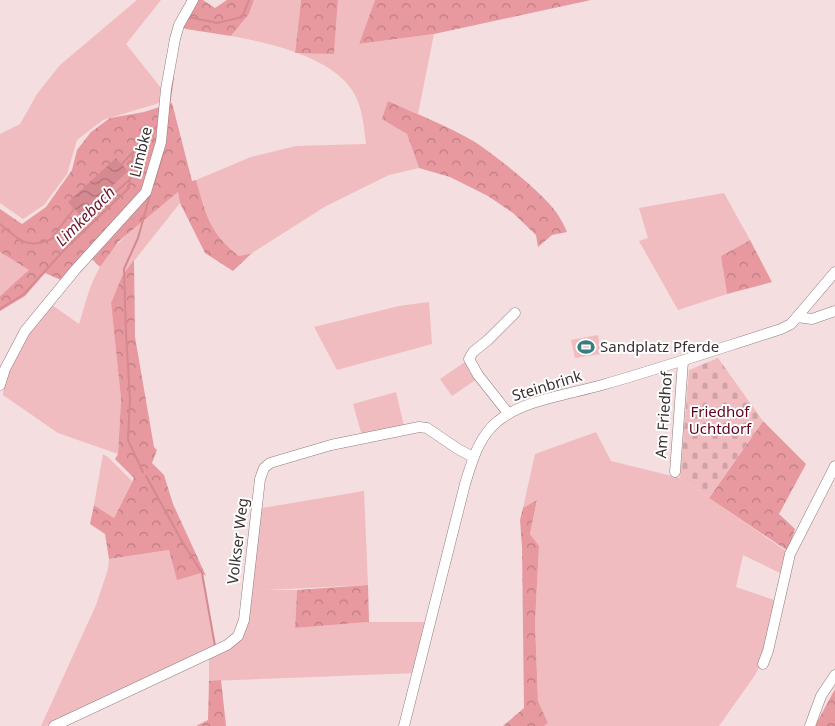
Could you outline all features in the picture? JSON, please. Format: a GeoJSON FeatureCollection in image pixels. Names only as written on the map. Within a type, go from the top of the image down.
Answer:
{"type":"FeatureCollection","features":[{"type":"Feature","properties":{"kind":"street","name":"Limbke"},"geometry":{"type":"LineString","coordinates":[[0,384],[5,369],[25,331],[76,270],[146,192],[161,142],[166,89],[175,39],[179,26],[193,0]]}},
{"type":"Feature","properties":{"kind":"street","name":"Steinbrink"},"geometry":{"type":"LineString","coordinates":[[404,726],[473,457],[496,422],[508,413],[549,399],[683,361],[780,330],[791,324],[835,272]]}},
{"type":"Feature","properties":{"kind":"street"},"geometry":{"type":"LineString","coordinates":[[797,317],[812,319],[835,312]]}},
{"type":"Feature","properties":{"kind":"street"},"geometry":{"type":"LineString","coordinates":[[508,413],[478,375],[469,359],[472,352],[488,340],[515,313]]}},
{"type":"Feature","properties":{"kind":"street","name":"Am Friedhof"},"geometry":{"type":"LineString","coordinates":[[674,472],[683,361]]}},
{"type":"Feature","properties":{"kind":"street","name":"Volkser Weg"},"geometry":{"type":"LineString","coordinates":[[54,726],[227,645],[238,636],[244,620],[260,478],[264,468],[270,463],[331,445],[419,427],[427,428],[473,457]]}},
{"type":"Feature","properties":{"kind":"street"},"geometry":{"type":"LineString","coordinates":[[763,664],[768,651],[790,554],[835,466]]}},
{"type":"Feature","properties":{"kind":"street"},"geometry":{"type":"LineString","coordinates":[[810,726],[821,696],[835,676]]}},
{"type":"Feature","properties":{"kind":"green space"},"geometry":{"type":"Polygon","coordinates":[[[137,0],[161,0],[126,44],[161,88],[159,103],[103,120],[77,140],[67,174],[44,205],[23,219],[0,203],[0,134],[20,124],[37,94],[60,65],[137,0]]]}},
{"type":"Feature","properties":{"kind":"green space"},"geometry":{"type":"Polygon","coordinates":[[[196,0],[203,0],[215,8],[227,0],[254,0],[249,14],[231,36],[186,29],[181,26],[196,0]]]}},
{"type":"Feature","properties":{"kind":"green space"},"geometry":{"type":"Polygon","coordinates":[[[254,0],[301,0],[295,52],[231,36],[249,14],[254,0]]]}},
{"type":"Feature","properties":{"kind":"green space"},"geometry":{"type":"Polygon","coordinates":[[[301,0],[338,0],[334,54],[295,53],[301,0]]]}},
{"type":"Feature","properties":{"kind":"green space"},"geometry":{"type":"Polygon","coordinates":[[[338,0],[375,0],[359,44],[434,34],[418,114],[388,101],[407,134],[419,168],[389,175],[326,206],[252,253],[239,256],[229,248],[215,231],[206,213],[196,180],[251,157],[296,146],[366,144],[360,107],[355,95],[346,82],[318,62],[297,53],[334,53],[338,0]]]}},
{"type":"Feature","properties":{"kind":"green space"},"geometry":{"type":"Polygon","coordinates":[[[375,0],[591,0],[434,34],[359,44],[375,0]]]}},
{"type":"Feature","properties":{"kind":"green space"},"geometry":{"type":"Polygon","coordinates":[[[388,101],[454,131],[489,152],[523,178],[546,200],[560,217],[567,232],[552,235],[538,247],[536,235],[513,213],[488,196],[450,177],[419,168],[407,134],[382,119],[388,101]]]}},
{"type":"Feature","properties":{"kind":"green space"},"geometry":{"type":"Polygon","coordinates":[[[172,103],[192,181],[196,180],[210,222],[221,239],[239,256],[252,253],[233,271],[205,253],[180,203],[178,192],[119,241],[100,267],[90,257],[63,281],[45,273],[25,296],[0,311],[0,296],[29,270],[0,252],[0,209],[22,224],[46,207],[72,170],[77,150],[91,132],[110,118],[144,112],[172,103]]]}},
{"type":"Feature","properties":{"kind":"green space"},"geometry":{"type":"Polygon","coordinates":[[[179,191],[180,203],[122,276],[111,303],[121,399],[118,454],[58,433],[3,395],[7,373],[17,350],[30,328],[52,305],[79,324],[92,282],[106,257],[135,227],[179,191]]]}},
{"type":"Feature","properties":{"kind":"green space"},"geometry":{"type":"Polygon","coordinates":[[[724,193],[750,240],[721,256],[727,294],[678,310],[639,241],[648,238],[639,208],[724,193]]]}},
{"type":"Feature","properties":{"kind":"green space"},"geometry":{"type":"Polygon","coordinates":[[[750,240],[772,282],[727,294],[721,256],[750,240]]]}},
{"type":"Feature","properties":{"kind":"green space"},"geometry":{"type":"Polygon","coordinates":[[[0,252],[30,270],[0,296],[0,252]]]}},
{"type":"Feature","properties":{"kind":"green space"},"geometry":{"type":"Polygon","coordinates":[[[134,260],[135,337],[154,447],[157,450],[152,463],[164,475],[173,504],[206,576],[201,573],[177,580],[169,550],[109,559],[105,534],[90,524],[94,505],[114,518],[134,478],[115,459],[118,454],[121,399],[111,303],[122,276],[134,260]]]}},
{"type":"Feature","properties":{"kind":"green space"},"geometry":{"type":"Polygon","coordinates":[[[429,302],[432,344],[337,370],[314,327],[399,306],[429,302]]]}},
{"type":"Feature","properties":{"kind":"green space","name":"Sandplatz Pferde"},"geometry":{"type":"Polygon","coordinates":[[[598,335],[601,354],[575,358],[571,340],[598,335]]]}},
{"type":"Feature","properties":{"kind":"green space","name":"Friedhof Uchtdorf"},"geometry":{"type":"Polygon","coordinates":[[[718,358],[763,421],[709,498],[680,478],[689,370],[718,358]]]}},
{"type":"Feature","properties":{"kind":"green space"},"geometry":{"type":"Polygon","coordinates":[[[465,362],[477,379],[452,396],[440,379],[465,362]]]}},
{"type":"Feature","properties":{"kind":"green space"},"geometry":{"type":"Polygon","coordinates":[[[396,392],[404,426],[362,436],[353,404],[396,392]]]}},
{"type":"Feature","properties":{"kind":"green space"},"geometry":{"type":"Polygon","coordinates":[[[763,421],[806,464],[779,514],[795,529],[788,551],[709,498],[763,421]]]}},
{"type":"Feature","properties":{"kind":"green space"},"geometry":{"type":"Polygon","coordinates":[[[596,432],[611,461],[680,478],[786,551],[780,573],[743,555],[736,587],[777,601],[762,661],[755,675],[719,726],[544,726],[548,723],[538,701],[535,623],[539,546],[530,534],[537,501],[523,508],[535,454],[596,432]]]}},
{"type":"Feature","properties":{"kind":"green space"},"geometry":{"type":"Polygon","coordinates":[[[103,454],[132,481],[114,518],[94,505],[103,454]]]}},
{"type":"Feature","properties":{"kind":"green space"},"geometry":{"type":"Polygon","coordinates":[[[364,491],[368,585],[266,590],[297,590],[295,628],[369,622],[428,622],[416,673],[209,681],[209,655],[235,642],[252,555],[283,551],[251,555],[256,509],[364,491]]]}},
{"type":"Feature","properties":{"kind":"green space"},"geometry":{"type":"Polygon","coordinates":[[[537,500],[530,534],[539,546],[535,623],[538,701],[548,723],[544,726],[503,726],[524,708],[520,520],[523,508],[537,500]]]}},
{"type":"Feature","properties":{"kind":"green space"},"geometry":{"type":"Polygon","coordinates":[[[169,550],[202,573],[216,648],[46,726],[41,726],[96,605],[108,569],[109,559],[169,550]]]}},
{"type":"Feature","properties":{"kind":"green space"},"geometry":{"type":"Polygon","coordinates":[[[368,585],[369,622],[295,628],[297,590],[368,585]]]}},
{"type":"Feature","properties":{"kind":"green space"},"geometry":{"type":"Polygon","coordinates":[[[221,680],[226,726],[196,726],[208,720],[209,681],[221,680]]]}},
{"type":"Feature","properties":{"kind":"green space"},"geometry":{"type":"Polygon","coordinates":[[[835,689],[835,726],[815,726],[835,689]]]}},
{"type":"Feature","properties":{"kind":"water"},"geometry":{"type":"Polygon","coordinates":[[[116,158],[128,171],[81,216],[68,202],[116,158]]]}},
{"type":"Feature","properties":{"kind":"waterway","name":"Limkebach"},"geometry":{"type":"LineString","coordinates":[[188,18],[217,23],[242,17],[249,0]]}},
{"type":"Feature","properties":{"kind":"waterway","name":"Limkebach"},"geometry":{"type":"LineString","coordinates":[[169,105],[173,77]]}},
{"type":"Feature","properties":{"kind":"waterway","name":"Limkebach"},"geometry":{"type":"LineString","coordinates":[[0,309],[24,294],[67,247],[129,188],[133,152],[158,125]]}},
{"type":"Feature","properties":{"kind":"waterway"},"geometry":{"type":"LineString","coordinates":[[122,164],[132,153]]}},
{"type":"Feature","properties":{"kind":"waterway"},"geometry":{"type":"LineString","coordinates":[[153,186],[163,154]]}},
{"type":"Feature","properties":{"kind":"waterway"},"geometry":{"type":"LineString","coordinates":[[0,224],[15,237],[25,242],[37,243],[51,239],[66,232],[96,210],[130,179]]}},
{"type":"Feature","properties":{"kind":"waterway"},"geometry":{"type":"LineString","coordinates":[[143,472],[128,440],[130,399],[124,269],[138,238],[150,195]]}},
{"type":"Feature","properties":{"kind":"waterway"},"geometry":{"type":"LineString","coordinates":[[50,240],[74,209]]}},
{"type":"Feature","properties":{"kind":"waterway"},"geometry":{"type":"LineString","coordinates":[[146,476],[202,573],[215,646]]}},
{"type":"Feature","properties":{"kind":"place","name":"Sandplatz Pferde"},"geometry":{"type":"Point","coordinates":[586,347]}}]}
